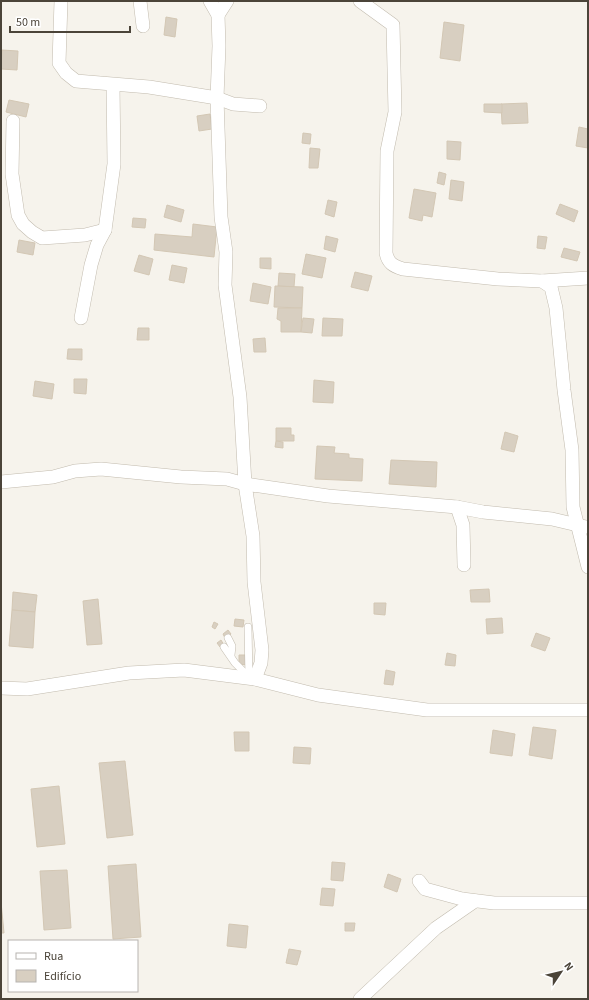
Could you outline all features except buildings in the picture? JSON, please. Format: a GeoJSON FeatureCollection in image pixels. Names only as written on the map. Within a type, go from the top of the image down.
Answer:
{"type":"FeatureCollection","features":[{"type":"Feature","properties":{"kind":"street"},"geometry":{"type":"LineString","coordinates":[[61,1],[59,63],[66,74],[76,81],[113,85],[150,86],[217,98],[233,104],[260,106]]}},
{"type":"Feature","properties":{"kind":"street"},"geometry":{"type":"LineString","coordinates":[[140,1],[143,26]]}},
{"type":"Feature","properties":{"kind":"street"},"geometry":{"type":"LineString","coordinates":[[210,1],[218,15],[219,67],[217,98],[221,217],[226,252],[225,285],[240,398],[245,484],[253,536],[254,582],[262,650],[261,663],[252,679]]}},
{"type":"Feature","properties":{"kind":"street"},"geometry":{"type":"LineString","coordinates":[[218,15],[227,1]]}},
{"type":"Feature","properties":{"kind":"street"},"geometry":{"type":"LineString","coordinates":[[360,1],[393,25],[395,112],[387,152],[386,253],[388,261],[394,266],[403,270],[490,278],[542,281],[588,278]]}},
{"type":"Feature","properties":{"kind":"street"},"geometry":{"type":"LineString","coordinates":[[81,318],[91,265],[97,245],[105,230],[114,164],[113,85]]}},
{"type":"Feature","properties":{"kind":"street"},"geometry":{"type":"LineString","coordinates":[[13,121],[6,160],[12,174],[18,215],[32,232],[42,238],[62,238],[85,235],[105,230]]}},
{"type":"Feature","properties":{"kind":"street"},"geometry":{"type":"LineString","coordinates":[[542,281],[551,287],[556,308],[564,390],[572,450],[574,507],[584,526],[588,567]]}},
{"type":"Feature","properties":{"kind":"street"},"geometry":{"type":"LineString","coordinates":[[227,479],[238,470],[244,457]]}},
{"type":"Feature","properties":{"kind":"street"},"geometry":{"type":"LineString","coordinates":[[1,482],[53,477],[75,471],[101,469],[227,479],[245,484],[328,496],[457,507],[483,512],[552,519],[584,526]]}},
{"type":"Feature","properties":{"kind":"street"},"geometry":{"type":"LineString","coordinates":[[457,507],[463,525],[464,565]]}},
{"type":"Feature","properties":{"kind":"street"},"geometry":{"type":"LineString","coordinates":[[1,688],[28,689],[129,673],[184,670],[252,679],[318,695],[427,710],[588,710]]}},
{"type":"Feature","properties":{"kind":"street"},"geometry":{"type":"LineString","coordinates":[[419,881],[425,889],[475,901],[510,904],[588,903]]}},
{"type":"Feature","properties":{"kind":"street"},"geometry":{"type":"LineString","coordinates":[[360,999],[436,928],[475,901]]}},
{"type":"Feature","properties":{"kind":"lane"},"geometry":{"type":"LineString","coordinates":[[248,627],[252,679]]}},
{"type":"Feature","properties":{"kind":"lane"},"geometry":{"type":"LineString","coordinates":[[228,638],[232,646],[231,655]]}},
{"type":"Feature","properties":{"kind":"lane"},"geometry":{"type":"LineString","coordinates":[[224,647],[231,655],[235,664],[252,679]]}}]}
